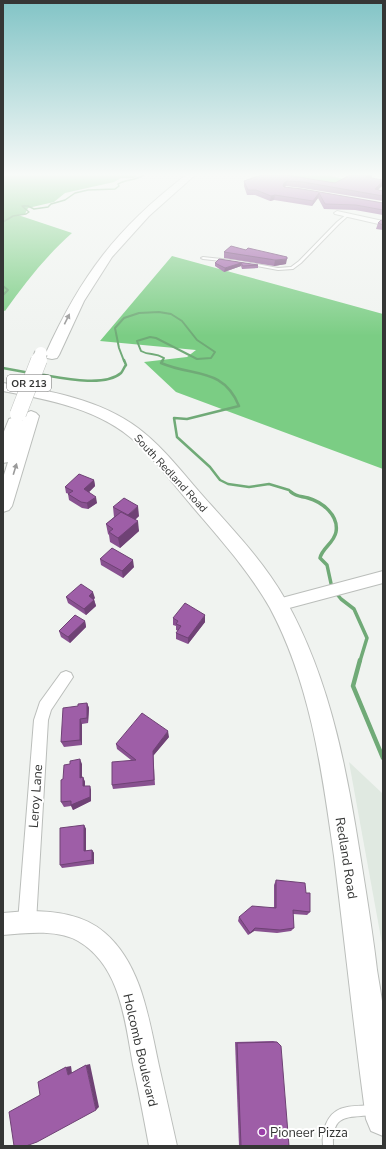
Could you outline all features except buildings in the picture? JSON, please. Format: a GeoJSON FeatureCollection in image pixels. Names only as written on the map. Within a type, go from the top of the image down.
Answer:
{"type":"FeatureCollection","features":[{"type":"Feature","properties":{"kind":"highway"},"geometry":{"type":"LineString","coordinates":[[65,302],[91,262],[120,229]]}},
{"type":"Feature","properties":{"kind":"highway","name":"OR 213"},"geometry":{"type":"LineString","coordinates":[[3,506],[24,415],[45,351],[63,329],[80,295],[109,251],[129,229]]}},
{"type":"Feature","properties":{"kind":"highway","name":"OR 213"},"geometry":{"type":"LineString","coordinates":[[3,458],[24,415]]}},
{"type":"Feature","properties":{"kind":"main road","name":"South Redland Road"},"geometry":{"type":"LineString","coordinates":[[3,386],[53,396],[83,404],[112,418],[132,431],[154,452],[234,544],[252,566],[278,605]]}},
{"type":"Feature","properties":{"kind":"main road","name":"Redland Road"},"geometry":{"type":"LineString","coordinates":[[278,605],[295,641],[308,674],[322,717],[329,748],[355,907],[382,1114]]}},
{"type":"Feature","properties":{"kind":"street"},"geometry":{"type":"LineString","coordinates":[[278,605],[380,578]]}},
{"type":"Feature","properties":{"kind":"street","name":"Leroy Lane"},"geometry":{"type":"LineString","coordinates":[[27,922],[40,720],[48,702],[66,677]]}},
{"type":"Feature","properties":{"kind":"street","name":"Holcomb Boulevard"},"geometry":{"type":"LineString","coordinates":[[3,924],[27,922],[64,925],[85,933],[96,940],[103,946],[114,961],[123,977],[132,1004],[163,1146]]}},
{"type":"Feature","properties":{"kind":"lane"},"geometry":{"type":"LineString","coordinates":[[203,258],[240,262],[278,269],[292,268],[300,262],[333,229]]}},
{"type":"Feature","properties":{"kind":"lane"},"geometry":{"type":"LineString","coordinates":[[328,1146],[331,1123],[340,1114],[382,1114]]}},
{"type":"Feature","properties":{"kind":"shaded area"},"geometry":{"type":"Polygon","coordinates":[[[349,762],[383,794],[383,949],[349,762]]]}},
{"type":"Feature","properties":{"kind":"green space"},"geometry":{"type":"Polygon","coordinates":[[[3,229],[59,229],[72,233],[36,270],[5,311],[3,310],[3,229]]]}},
{"type":"Feature","properties":{"kind":"green space"},"geometry":{"type":"Polygon","coordinates":[[[172,256],[383,314],[383,469],[176,392],[144,362],[187,357],[196,350],[100,341],[172,256]]]}},
{"type":"Feature","properties":{"kind":"waterway"},"geometry":{"type":"LineString","coordinates":[[3,286],[8,290],[3,295]]}},
{"type":"Feature","properties":{"kind":"waterway"},"geometry":{"type":"LineString","coordinates":[[124,361],[119,348],[115,328],[124,318],[139,313],[159,312],[171,314],[182,321],[197,340],[215,352],[211,358],[197,359],[156,338],[150,337],[137,341],[141,351],[161,356],[164,358],[162,361]]}},
{"type":"Feature","properties":{"kind":"waterway"},"geometry":{"type":"LineString","coordinates":[[38,374],[69,379],[93,381],[104,380],[121,373],[126,365],[124,360]]}},
{"type":"Feature","properties":{"kind":"waterway"},"geometry":{"type":"LineString","coordinates":[[163,360],[161,363],[216,379],[225,385],[239,406],[187,419],[174,418],[177,437],[210,467],[220,480],[228,484],[249,487],[269,484],[289,490],[297,496],[308,498],[319,503],[332,515],[336,526],[335,536],[323,551],[320,558],[327,565],[332,588],[341,599],[354,609],[367,638],[360,661]]}},
{"type":"Feature","properties":{"kind":"waterway"},"geometry":{"type":"LineString","coordinates":[[3,368],[30,373]]}},
{"type":"Feature","properties":{"kind":"waterway"},"geometry":{"type":"LineString","coordinates":[[360,660],[353,686],[383,758]]}},
{"type":"Feature","properties":{"kind":"place","name":"Pioneer Pizza"},"geometry":{"type":"Point","coordinates":[262,1132]}}]}
